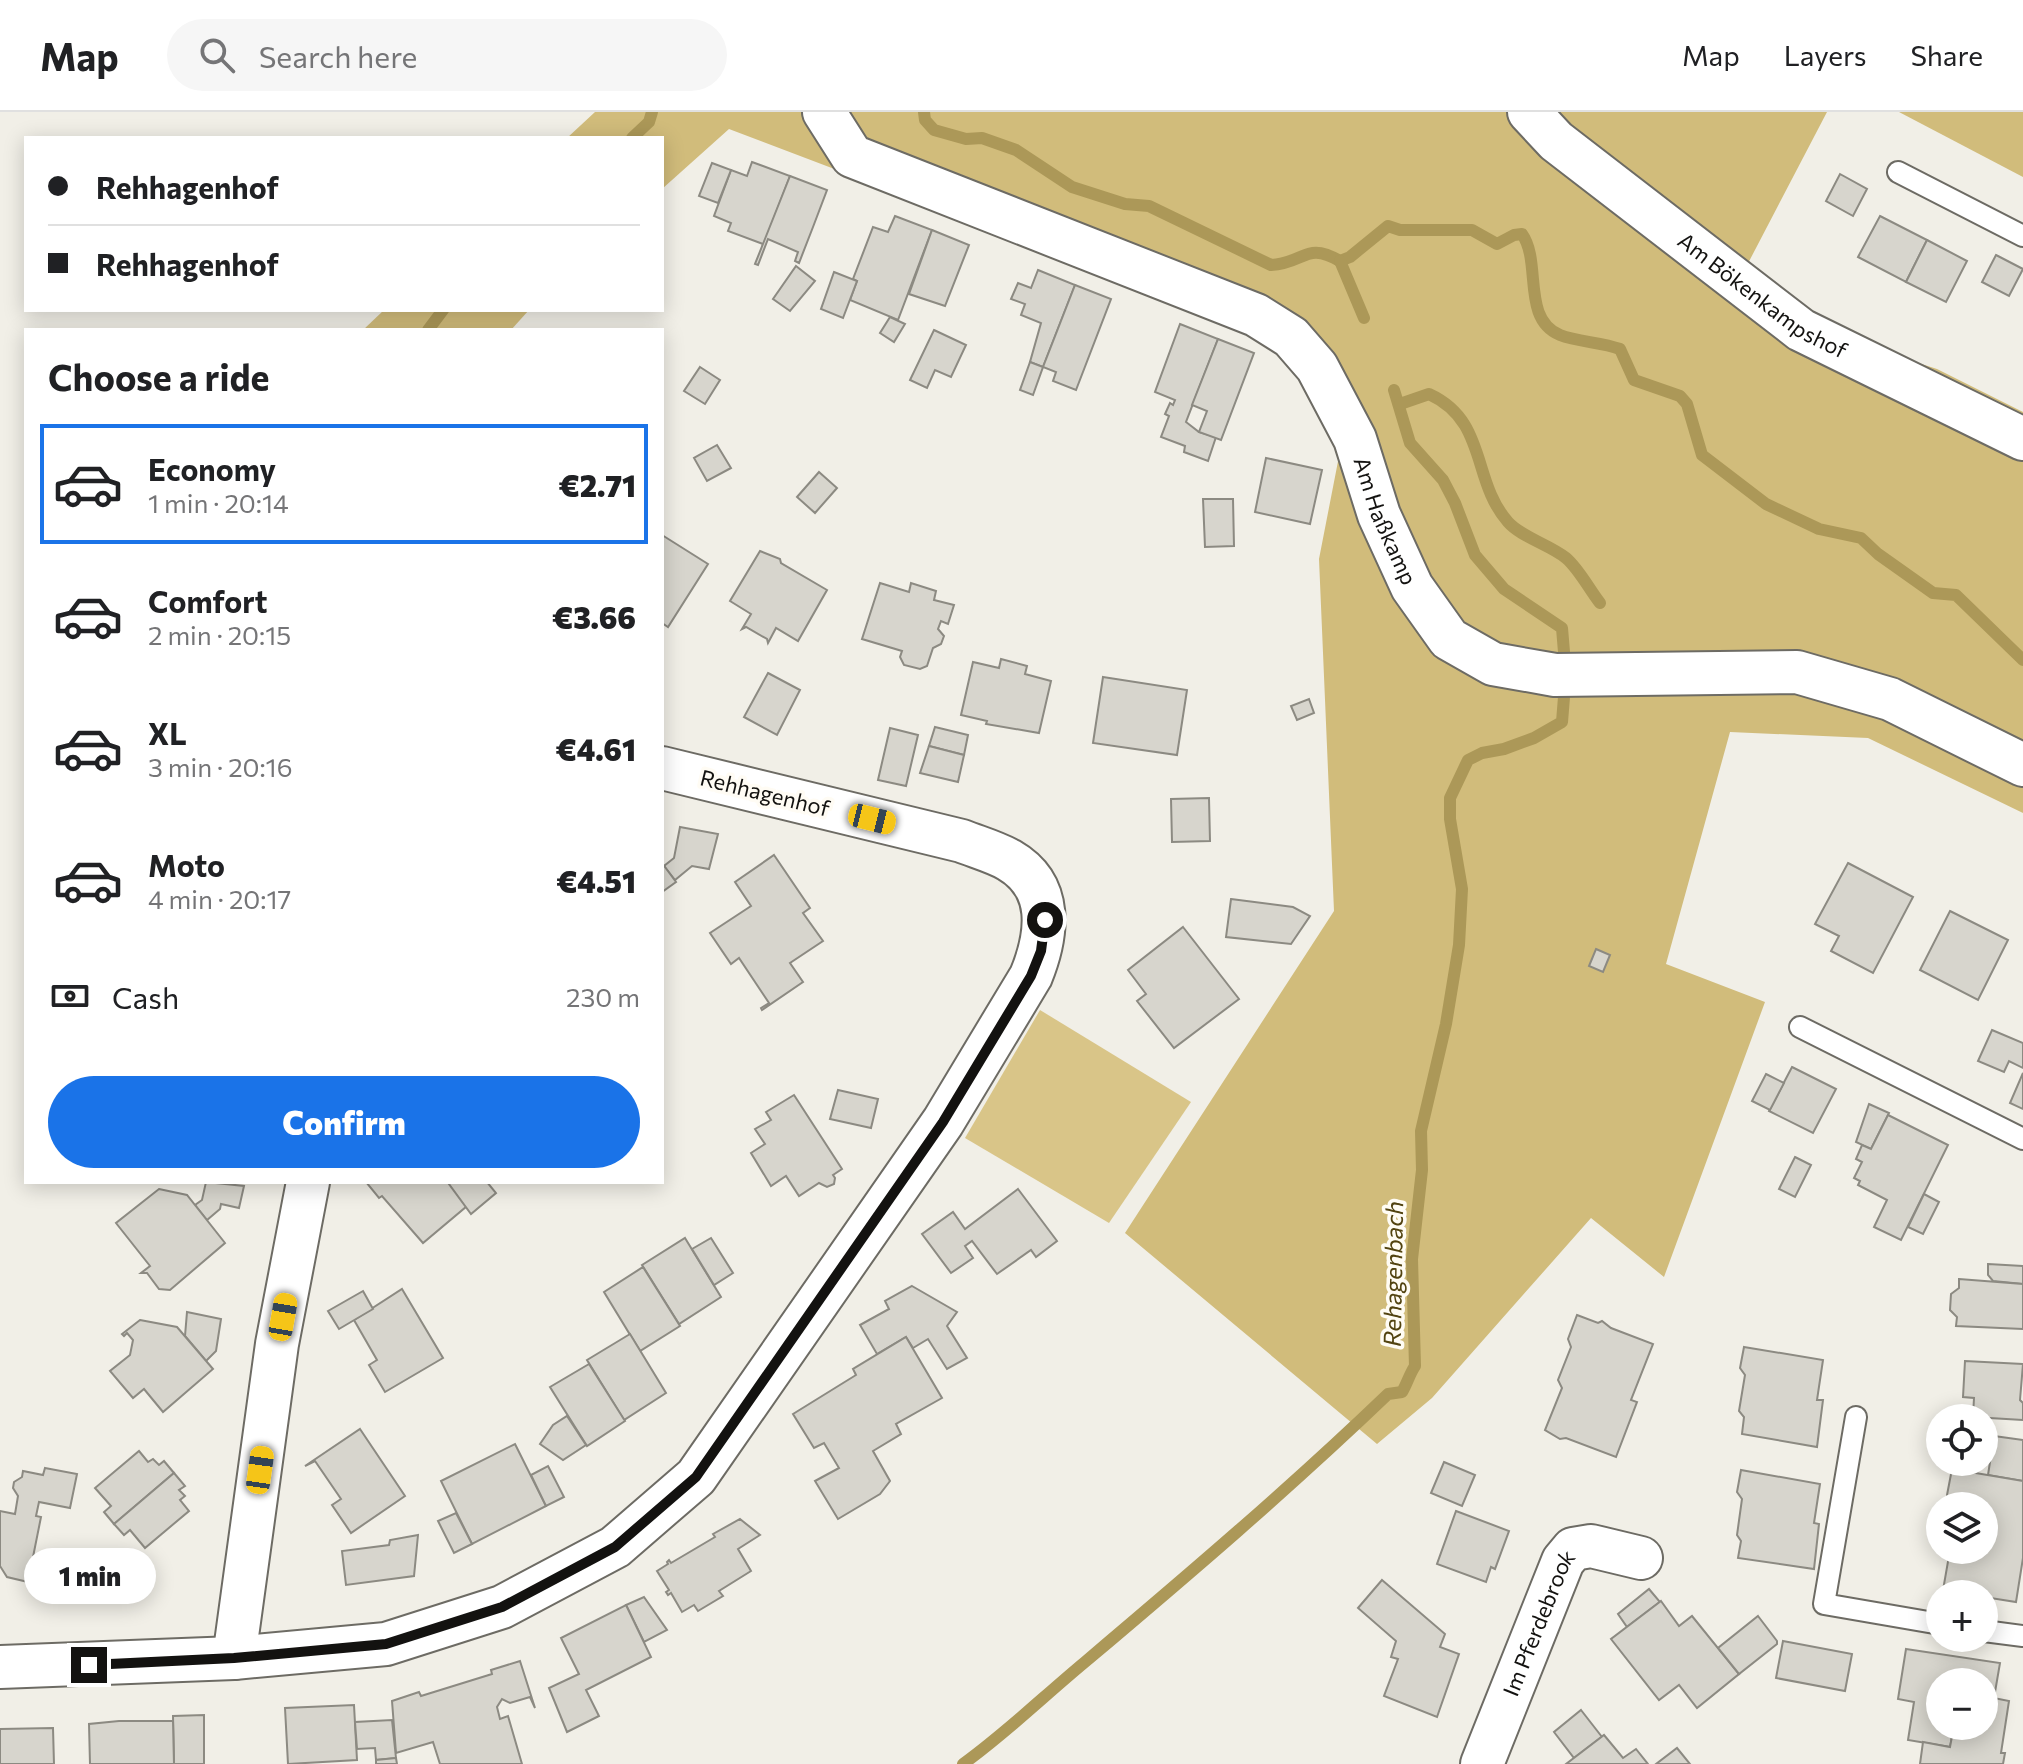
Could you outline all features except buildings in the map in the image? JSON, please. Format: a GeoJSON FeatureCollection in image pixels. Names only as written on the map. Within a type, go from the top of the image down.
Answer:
{"type":"FeatureCollection","features":[{"type":"Feature","properties":{"kind":"street","name":"Am Haßkamp"},"geometry":{"type":"LineString","coordinates":[[824,112],[852,156],[1256,315],[1291,337],[1317,367],[1355,439],[1379,515],[1412,587],[1449,639],[1493,664],[1555,675],[1797,672],[1890,699],[2023,765]]}},
{"type":"Feature","properties":{"kind":"street","name":"Am Bökenkampshof"},"geometry":{"type":"LineString","coordinates":[[1529,112],[1556,141],[1801,330],[2023,439]]}},
{"type":"Feature","properties":{"kind":"street","name":"Rehhagenhof"},"geometry":{"type":"LineString","coordinates":[[0,1667],[234,1658],[386,1644],[502,1607],[615,1547],[696,1477],[943,1122],[1031,976],[1041,951],[1045,920],[1036,883],[1009,860],[962,841],[664,768]]}},
{"type":"Feature","properties":{"kind":"street"},"geometry":{"type":"LineString","coordinates":[[234,1658],[277,1344],[308,1184]]}},
{"type":"Feature","properties":{"kind":"street","name":"Im Pferdebrook"},"geometry":{"type":"LineString","coordinates":[[1482,1764],[1563,1561],[1573,1549],[1591,1546],[1641,1558]]}},
{"type":"Feature","properties":{"kind":"lane"},"geometry":{"type":"LineString","coordinates":[[1898,172],[2023,236]]}},
{"type":"Feature","properties":{"kind":"lane"},"geometry":{"type":"LineString","coordinates":[[1800,1027],[2023,1139]]}},
{"type":"Feature","properties":{"kind":"lane"},"geometry":{"type":"LineString","coordinates":[[1856,1417],[1824,1604],[1926,1622]]}},
{"type":"Feature","properties":{"kind":"lane"},"geometry":{"type":"LineString","coordinates":[[1998,1633],[2023,1636]]}},
{"type":"Feature","properties":{"kind":"shaded area"},"geometry":{"type":"Polygon","coordinates":[[[595,112],[1827,112],[1744,271],[1841,338],[1937,369],[2023,412],[2023,813],[1868,738],[1730,732],[1666,964],[1765,1002],[1664,1277],[1591,1218],[1432,1398],[1377,1444],[1125,1233],[1334,911],[1319,559],[1341,446],[1330,410],[1263,332],[729,129],[664,187],[664,136],[569,136],[595,112]]]}},
{"type":"Feature","properties":{"kind":"shaded area"},"geometry":{"type":"Polygon","coordinates":[[[1899,112],[2023,112],[2023,177],[1899,112]]]}},
{"type":"Feature","properties":{"kind":"shaded area"},"geometry":{"type":"Polygon","coordinates":[[[382,312],[527,312],[513,328],[365,328],[382,312]]]}},
{"type":"Feature","properties":{"kind":"shaded area"},"geometry":{"type":"Polygon","coordinates":[[[1040,1010],[1191,1102],[1109,1223],[965,1138],[1040,1010]]]}},
{"type":"Feature","properties":{"kind":"waterway"},"geometry":{"type":"LineString","coordinates":[[634,136],[649,122],[652,112]]}},
{"type":"Feature","properties":{"kind":"waterway"},"geometry":{"type":"LineString","coordinates":[[924,112],[925,120],[934,130],[966,139],[982,138],[1016,150],[1072,187],[1125,204],[1149,206],[1271,265],[1312,253],[1329,255],[1340,261]]}},
{"type":"Feature","properties":{"kind":"waterway"},"geometry":{"type":"LineString","coordinates":[[1340,261],[1350,257],[1388,226],[1400,230],[1472,230],[1497,244],[1522,234],[1531,259],[1536,303],[1548,327],[1560,335],[1620,349],[1634,380],[1680,396],[1687,404],[1702,455],[1766,504],[1819,529],[1861,538],[1933,593],[1956,595],[2023,660]]}},
{"type":"Feature","properties":{"kind":"waterway","name":"Rehagenbach"},"geometry":{"type":"LineString","coordinates":[[1340,261],[1364,318]]}},
{"type":"Feature","properties":{"kind":"waterway"},"geometry":{"type":"LineString","coordinates":[[430,328],[442,312]]}},
{"type":"Feature","properties":{"kind":"waterway","name":"Rehagenbach"},"geometry":{"type":"LineString","coordinates":[[1394,390],[1410,443],[1443,480],[1475,555],[1504,589],[1562,628],[1565,664]]}},
{"type":"Feature","properties":{"kind":"waterway"},"geometry":{"type":"LineString","coordinates":[[1400,404],[1429,394],[1448,406],[1461,419],[1470,435],[1488,488],[1508,522],[1566,558],[1600,603]]}},
{"type":"Feature","properties":{"kind":"waterway","name":"Rehagenbach"},"geometry":{"type":"LineString","coordinates":[[963,1764],[1238,1531],[1388,1394],[1404,1389],[1415,1366],[1412,1259],[1422,1170],[1421,1131],[1446,1024],[1459,945],[1462,889],[1450,819],[1450,798],[1468,760],[1534,738],[1562,722],[1564,697]]}},
{"type":"Feature","properties":{"kind":"route"},"geometry":{"type":"LineString","coordinates":[[89,1665],[234,1658],[386,1644],[502,1607],[615,1547],[696,1477],[943,1122],[1031,976],[1041,951],[1045,920]]}}]}
